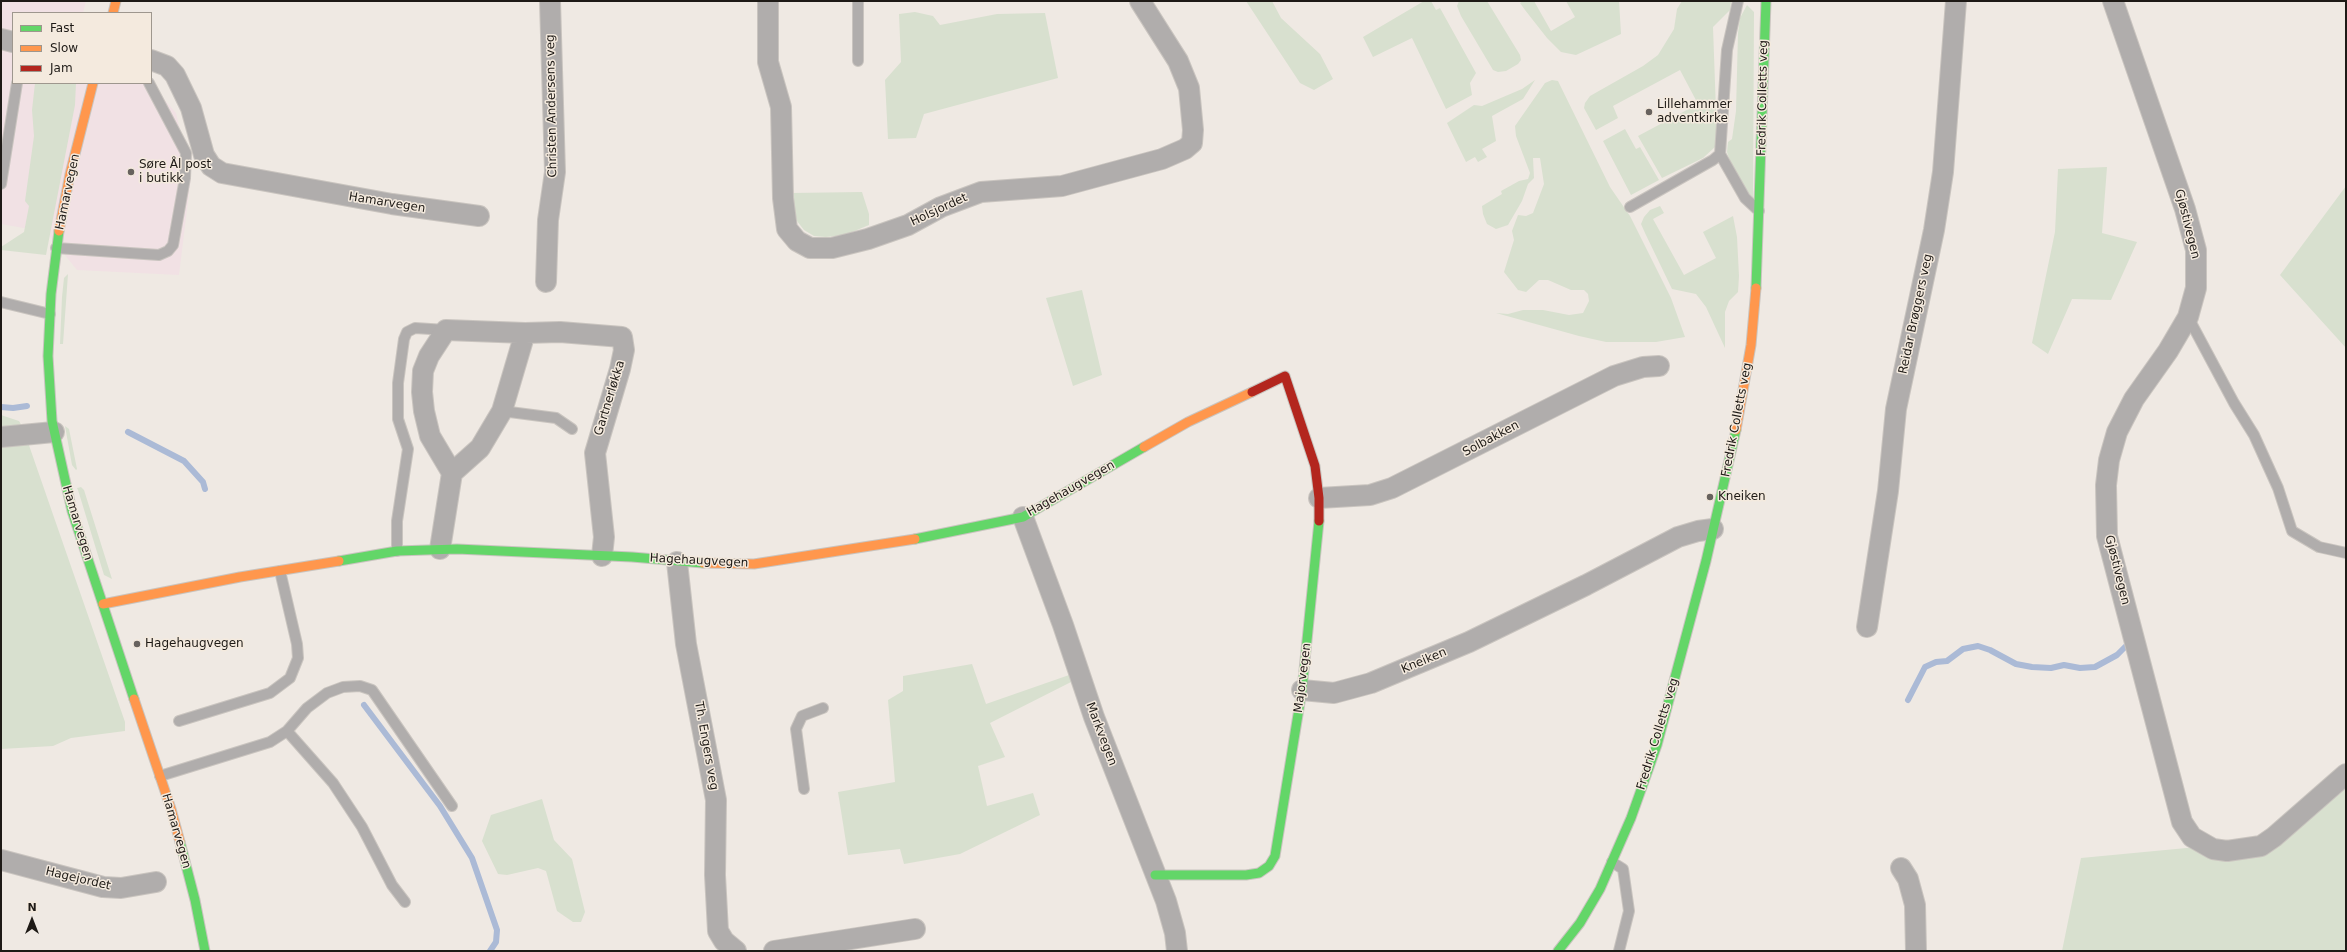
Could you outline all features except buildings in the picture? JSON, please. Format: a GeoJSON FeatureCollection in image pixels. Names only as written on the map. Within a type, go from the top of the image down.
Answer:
{"type":"FeatureCollection","features":[{"type":"Feature","properties":{"kind":"street"},"geometry":{"type":"LineString","coordinates":[[112,12],[116,1]]}},
{"type":"Feature","properties":{"kind":"street","name":"Christen Andersens veg"},"geometry":{"type":"LineString","coordinates":[[546,282],[548,220],[555,172],[550,1]]}},
{"type":"Feature","properties":{"kind":"street","name":"Holsjordet"},"geometry":{"type":"LineString","coordinates":[[768,1],[768,62],[780,107],[783,198],[787,229],[797,241],[810,248],[832,248],[868,240],[908,225],[941,207],[982,192],[1062,186],[1162,158],[1185,149],[1192,143],[1193,130],[1189,88],[1178,62],[1140,1]]}},
{"type":"Feature","properties":{"kind":"street","name":"Fredrik Colletts veg"},"geometry":{"type":"LineString","coordinates":[[1558,951],[1580,923],[1600,889],[1632,818],[1657,745],[1713,529],[1741,408],[1749,361],[1757,281],[1766,1]]}},
{"type":"Feature","properties":{"kind":"street","name":"Reidar Brøggers veg"},"geometry":{"type":"LineString","coordinates":[[1867,627],[1888,491],[1896,409],[1934,230],[1943,172],[1956,1]]}},
{"type":"Feature","properties":{"kind":"street","name":"Gjøstivegen"},"geometry":{"type":"LineString","coordinates":[[2113,1],[2185,209],[2196,250],[2196,288],[2188,317],[2168,351],[2134,399],[2117,432],[2109,460],[2106,485],[2107,536],[2182,822],[2192,837],[2213,849],[2227,851],[2261,846],[2280,832],[2346,774]]}},
{"type":"Feature","properties":{"kind":"street"},"geometry":{"type":"LineString","coordinates":[[1,40],[12,42]]}},
{"type":"Feature","properties":{"kind":"street","name":"Hamarvegen"},"geometry":{"type":"LineString","coordinates":[[152,60],[167,66],[175,75],[191,108],[204,155],[211,166],[222,173],[392,204],[479,216]]}},
{"type":"Feature","properties":{"kind":"street","name":"Hamarvegen"},"geometry":{"type":"LineString","coordinates":[[93,84],[70,174],[56,248],[50,314],[48,385],[54,432],[64,481],[102,604],[160,776],[187,867],[205,951]]}},
{"type":"Feature","properties":{"kind":"street"},"geometry":{"type":"LineString","coordinates":[[446,330],[429,356],[423,372],[422,392],[430,436],[452,473]]}},
{"type":"Feature","properties":{"kind":"street","name":"Gartnerløkka"},"geometry":{"type":"LineString","coordinates":[[446,330],[525,333],[560,332],[622,337],[624,350],[620,369],[595,453],[604,537],[602,556]]}},
{"type":"Feature","properties":{"kind":"street"},"geometry":{"type":"LineString","coordinates":[[440,549],[452,473],[480,448],[502,411],[525,333]]}},
{"type":"Feature","properties":{"kind":"street","name":"Solbakken"},"geometry":{"type":"LineString","coordinates":[[1319,498],[1370,494],[1392,488],[1614,376],[1643,367],[1659,366]]}},
{"type":"Feature","properties":{"kind":"street","name":"Hagehaugvegen"},"geometry":{"type":"LineString","coordinates":[[102,604],[161,591],[397,551],[440,549],[602,556],[677,562],[754,564],[918,539],[1022,517],[1188,422],[1285,376]]}},
{"type":"Feature","properties":{"kind":"street","name":"Majorvegen"},"geometry":{"type":"LineString","coordinates":[[1156,875],[1246,875],[1259,873],[1269,866],[1275,856],[1279,839],[1302,690],[1317,558],[1319,498],[1315,466],[1285,376]]}},
{"type":"Feature","properties":{"kind":"street"},"geometry":{"type":"LineString","coordinates":[[1,437],[54,432]]}},
{"type":"Feature","properties":{"kind":"street","name":"Markvegen"},"geometry":{"type":"LineString","coordinates":[[1022,517],[1061,618],[1094,717],[1166,901],[1175,933],[1177,951]]}},
{"type":"Feature","properties":{"kind":"street","name":"Kneiken"},"geometry":{"type":"LineString","coordinates":[[1302,690],[1334,693],[1370,683],[1469,642],[1586,586],[1678,537],[1713,529]]}},
{"type":"Feature","properties":{"kind":"street","name":"Th. Engers veg"},"geometry":{"type":"LineString","coordinates":[[677,562],[686,644],[716,800],[715,875],[718,931],[724,941],[736,951]]}},
{"type":"Feature","properties":{"kind":"street","name":"Hagejordet"},"geometry":{"type":"LineString","coordinates":[[1,860],[103,887],[120,888],[156,882]]}},
{"type":"Feature","properties":{"kind":"street"},"geometry":{"type":"LineString","coordinates":[[1902,868],[1908,879],[1915,905],[1916,951]]}},
{"type":"Feature","properties":{"kind":"street"},"geometry":{"type":"LineString","coordinates":[[774,951],[915,929]]}},
{"type":"Feature","properties":{"kind":"lane"},"geometry":{"type":"LineString","coordinates":[[858,1],[858,61]]}},
{"type":"Feature","properties":{"kind":"lane"},"geometry":{"type":"LineString","coordinates":[[1738,1],[1727,50],[1720,154],[1744,198],[1760,212]]}},
{"type":"Feature","properties":{"kind":"lane"},"geometry":{"type":"LineString","coordinates":[[1,184],[17,84]]}},
{"type":"Feature","properties":{"kind":"lane"},"geometry":{"type":"LineString","coordinates":[[56,248],[159,255],[168,251],[173,245],[185,178],[186,153],[150,84]]}},
{"type":"Feature","properties":{"kind":"lane"},"geometry":{"type":"LineString","coordinates":[[1630,207],[1713,160],[1720,154]]}},
{"type":"Feature","properties":{"kind":"lane"},"geometry":{"type":"LineString","coordinates":[[1,302],[50,314]]}},
{"type":"Feature","properties":{"kind":"lane"},"geometry":{"type":"LineString","coordinates":[[2188,317],[2234,403],[2254,435],[2278,488],[2292,530],[2319,547],[2346,553]]}},
{"type":"Feature","properties":{"kind":"lane"},"geometry":{"type":"LineString","coordinates":[[397,551],[397,521],[408,449],[398,419],[398,383],[404,339],[407,332],[415,328],[446,330]]}},
{"type":"Feature","properties":{"kind":"lane"},"geometry":{"type":"LineString","coordinates":[[502,411],[556,418],[572,429]]}},
{"type":"Feature","properties":{"kind":"lane"},"geometry":{"type":"LineString","coordinates":[[179,721],[270,693],[290,678],[298,658],[297,644],[280,571]]}},
{"type":"Feature","properties":{"kind":"lane"},"geometry":{"type":"LineString","coordinates":[[160,776],[270,742],[287,731],[308,708],[331,691],[354,685],[372,690],[452,806]]}},
{"type":"Feature","properties":{"kind":"lane"},"geometry":{"type":"LineString","coordinates":[[804,790],[796,729],[802,716],[822,708]]}},
{"type":"Feature","properties":{"kind":"lane"},"geometry":{"type":"LineString","coordinates":[[287,731],[333,783],[362,827],[392,885],[405,902]]}},
{"type":"Feature","properties":{"kind":"lane"},"geometry":{"type":"LineString","coordinates":[[1612,862],[1623,869],[1629,911],[1619,951]]}},
{"type":"Feature","properties":{"kind":"shaded area"},"geometry":{"type":"Polygon","coordinates":[[[1,1],[86,1],[83,12],[12,12],[12,84],[151,84],[176,113],[191,177],[179,275],[77,270],[46,232],[1,224],[1,1]]]}},
{"type":"Feature","properties":{"kind":"green space"},"geometry":{"type":"Polygon","coordinates":[[[1246,1],[1272,1],[1281,18],[1320,54],[1333,79],[1314,90],[1300,83],[1246,1]]]}},
{"type":"Feature","properties":{"kind":"green space"},"geometry":{"type":"Polygon","coordinates":[[[1424,1],[1431,1],[1436,10],[1440,8],[1476,73],[1470,83],[1472,95],[1446,109],[1412,38],[1373,57],[1363,37],[1424,1]]]}},
{"type":"Feature","properties":{"kind":"green space"},"geometry":{"type":"Polygon","coordinates":[[[1459,1],[1487,1],[1520,55],[1521,60],[1518,64],[1506,71],[1498,72],[1493,70],[1461,16],[1457,6],[1459,1]]]}},
{"type":"Feature","properties":{"kind":"green space"},"geometry":{"type":"Polygon","coordinates":[[[1523,1],[1534,1],[1551,31],[1575,17],[1566,1],[1619,1],[1621,34],[1576,55],[1561,52],[1547,38],[1525,10],[1520,3],[1523,1]]]}},
{"type":"Feature","properties":{"kind":"green space"},"geometry":{"type":"Polygon","coordinates":[[[1682,1],[1731,2],[1730,10],[1713,27],[1717,139],[1715,147],[1703,158],[1662,178],[1638,136],[1698,104],[1680,70],[1613,106],[1618,118],[1596,130],[1584,108],[1585,103],[1590,96],[1643,66],[1658,55],[1674,29],[1677,9],[1682,1]]]}},
{"type":"Feature","properties":{"kind":"green space"},"geometry":{"type":"Polygon","coordinates":[[[1747,5],[1754,12],[1753,198],[1743,189],[1727,152],[1728,142],[1732,139],[1736,111],[1738,33],[1740,18],[1747,5]]]}},
{"type":"Feature","properties":{"kind":"green space"},"geometry":{"type":"Polygon","coordinates":[[[915,12],[933,16],[940,25],[997,14],[1045,13],[1058,78],[924,114],[916,138],[888,139],[885,80],[901,62],[899,14],[915,12]]]}},
{"type":"Feature","properties":{"kind":"green space"},"geometry":{"type":"Polygon","coordinates":[[[1535,80],[1523,99],[1492,116],[1496,141],[1482,149],[1487,157],[1478,162],[1475,157],[1466,162],[1447,123],[1474,105],[1482,106],[1522,89],[1535,80]]]}},
{"type":"Feature","properties":{"kind":"green space"},"geometry":{"type":"Polygon","coordinates":[[[1552,80],[1558,81],[1610,187],[1630,216],[1671,298],[1685,337],[1656,342],[1606,342],[1496,313],[1508,314],[1523,310],[1543,310],[1569,315],[1583,313],[1589,301],[1588,294],[1584,290],[1571,290],[1548,280],[1539,280],[1526,292],[1518,290],[1504,272],[1514,240],[1512,231],[1518,215],[1526,216],[1533,213],[1544,184],[1540,158],[1533,158],[1534,178],[1528,184],[1522,201],[1508,225],[1496,229],[1487,224],[1483,214],[1482,206],[1502,194],[1501,191],[1519,181],[1528,179],[1530,173],[1516,136],[1515,126],[1545,83],[1552,80]]]}},
{"type":"Feature","properties":{"kind":"green space"},"geometry":{"type":"Polygon","coordinates":[[[35,84],[76,84],[75,105],[46,255],[1,250],[1,247],[24,232],[29,206],[25,201],[34,136],[32,110],[35,84]]]}},
{"type":"Feature","properties":{"kind":"green space"},"geometry":{"type":"Polygon","coordinates":[[[1625,129],[1636,149],[1640,147],[1659,180],[1631,195],[1603,141],[1625,129]]]}},
{"type":"Feature","properties":{"kind":"green space"},"geometry":{"type":"Polygon","coordinates":[[[2107,167],[2102,233],[2137,242],[2111,300],[2072,299],[2048,354],[2032,343],[2055,232],[2058,169],[2107,167]]]}},
{"type":"Feature","properties":{"kind":"green space"},"geometry":{"type":"Polygon","coordinates":[[[2346,186],[2346,348],[2280,275],[2346,186]]]}},
{"type":"Feature","properties":{"kind":"green space"},"geometry":{"type":"Polygon","coordinates":[[[862,192],[869,214],[869,225],[845,235],[826,237],[814,236],[804,230],[797,221],[790,193],[862,192]]]}},
{"type":"Feature","properties":{"kind":"green space"},"geometry":{"type":"Polygon","coordinates":[[[1660,206],[1664,213],[1653,219],[1684,275],[1716,258],[1703,232],[1733,216],[1737,237],[1739,276],[1738,292],[1729,301],[1725,312],[1725,348],[1706,307],[1696,294],[1672,289],[1645,233],[1641,224],[1644,217],[1650,210],[1660,206]]]}},
{"type":"Feature","properties":{"kind":"green space"},"geometry":{"type":"Polygon","coordinates":[[[68,274],[63,344],[60,344],[64,278],[68,274]]]}},
{"type":"Feature","properties":{"kind":"green space"},"geometry":{"type":"Polygon","coordinates":[[[1082,290],[1102,375],[1073,386],[1046,298],[1082,290]]]}},
{"type":"Feature","properties":{"kind":"green space"},"geometry":{"type":"Polygon","coordinates":[[[1,415],[19,421],[23,428],[125,722],[125,731],[71,738],[53,746],[1,749],[1,415]]]}},
{"type":"Feature","properties":{"kind":"green space"},"geometry":{"type":"Polygon","coordinates":[[[65,426],[69,429],[76,470],[72,465],[65,426]]]}},
{"type":"Feature","properties":{"kind":"green space"},"geometry":{"type":"Polygon","coordinates":[[[81,487],[84,490],[112,579],[104,575],[77,488],[81,487]]]}},
{"type":"Feature","properties":{"kind":"green space"},"geometry":{"type":"Polygon","coordinates":[[[972,664],[986,704],[1072,674],[1075,680],[990,723],[1005,757],[978,766],[987,806],[1033,793],[1040,815],[960,854],[904,864],[900,849],[848,855],[838,792],[895,782],[888,700],[903,691],[903,676],[972,664]]]}},
{"type":"Feature","properties":{"kind":"green space"},"geometry":{"type":"Polygon","coordinates":[[[2346,780],[2346,951],[2062,951],[2081,858],[2197,847],[2231,858],[2346,780]]]}},
{"type":"Feature","properties":{"kind":"green space"},"geometry":{"type":"Polygon","coordinates":[[[542,799],[554,840],[572,859],[585,912],[581,922],[573,922],[557,911],[546,871],[538,868],[507,875],[498,874],[482,841],[491,815],[542,799]]]}},
{"type":"Feature","properties":{"kind":"waterway"},"geometry":{"type":"LineString","coordinates":[[1,407],[13,408],[27,406]]}},
{"type":"Feature","properties":{"kind":"waterway"},"geometry":{"type":"LineString","coordinates":[[128,432],[184,461],[203,482],[205,489]]}},
{"type":"Feature","properties":{"kind":"waterway"},"geometry":{"type":"LineString","coordinates":[[1908,700],[1925,667],[1936,662],[1947,661],[1963,649],[1978,646],[1990,650],[2016,664],[2032,667],[2051,668],[2064,665],[2080,668],[2095,667],[2117,655],[2127,645]]}},
{"type":"Feature","properties":{"kind":"waterway"},"geometry":{"type":"LineString","coordinates":[[364,705],[440,806],[472,858],[497,930],[496,942],[490,951]]}},
{"type":"Feature","properties":{"kind":"traffic: fast"},"geometry":{"type":"LineString","coordinates":[[1756,288],[1766,1]]}},
{"type":"Feature","properties":{"kind":"traffic: fast"},"geometry":{"type":"LineString","coordinates":[[59,231],[51,294],[48,356],[52,421],[72,511],[134,699]]}},
{"type":"Feature","properties":{"kind":"traffic: fast"},"geometry":{"type":"LineString","coordinates":[[1558,951],[1580,923],[1600,889],[1631,818],[1657,745],[1706,561],[1736,430]]}},
{"type":"Feature","properties":{"kind":"traffic: fast"},"geometry":{"type":"LineString","coordinates":[[915,539],[1023,517],[1144,447]]}},
{"type":"Feature","properties":{"kind":"traffic: fast"},"geometry":{"type":"LineString","coordinates":[[1155,875],[1246,875],[1259,873],[1269,866],[1275,856],[1302,690],[1319,521]]}},
{"type":"Feature","properties":{"kind":"traffic: fast"},"geometry":{"type":"LineString","coordinates":[[339,561],[397,551],[457,549],[632,557],[703,563]]}},
{"type":"Feature","properties":{"kind":"traffic: fast"},"geometry":{"type":"LineString","coordinates":[[180,842],[195,900],[205,951]]}},
{"type":"Feature","properties":{"kind":"traffic: slow"},"geometry":{"type":"LineString","coordinates":[[113,12],[116,1]]}},
{"type":"Feature","properties":{"kind":"traffic: slow"},"geometry":{"type":"LineString","coordinates":[[59,231],[70,174],[93,84]]}},
{"type":"Feature","properties":{"kind":"traffic: slow"},"geometry":{"type":"LineString","coordinates":[[1736,430],[1751,345],[1756,288]]}},
{"type":"Feature","properties":{"kind":"traffic: slow"},"geometry":{"type":"LineString","coordinates":[[1144,447],[1188,422],[1252,392]]}},
{"type":"Feature","properties":{"kind":"traffic: slow"},"geometry":{"type":"LineString","coordinates":[[703,563],[754,564],[915,539]]}},
{"type":"Feature","properties":{"kind":"traffic: slow"},"geometry":{"type":"LineString","coordinates":[[103,604],[240,577],[339,561]]}},
{"type":"Feature","properties":{"kind":"traffic: slow"},"geometry":{"type":"LineString","coordinates":[[134,699],[171,809],[180,842]]}},
{"type":"Feature","properties":{"kind":"traffic: jam"},"geometry":{"type":"LineString","coordinates":[[1252,392],[1285,376],[1315,466],[1319,498],[1319,521]]}},
{"type":"Feature","properties":{"kind":"place","name":"Lillehammer adventkirke"},"geometry":{"type":"Point","coordinates":[1649,112]}},
{"type":"Feature","properties":{"kind":"place","name":"Søre Ål post i butikk"},"geometry":{"type":"Point","coordinates":[131,172]}},
{"type":"Feature","properties":{"kind":"place","name":"Kneiken"},"geometry":{"type":"Point","coordinates":[1710,497]}},
{"type":"Feature","properties":{"kind":"place","name":"Hagehaugvegen"},"geometry":{"type":"Point","coordinates":[137,644]}}]}
